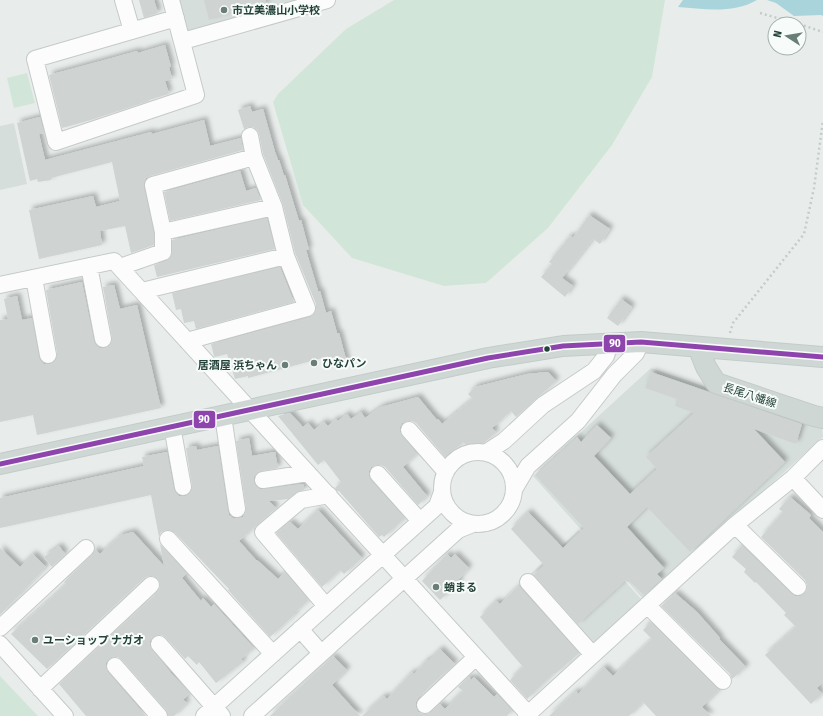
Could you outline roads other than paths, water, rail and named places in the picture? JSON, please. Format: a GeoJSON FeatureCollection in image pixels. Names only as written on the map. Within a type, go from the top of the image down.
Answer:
{"type":"FeatureCollection","features":[{"type":"Feature","properties":{"kind":"main road"},"geometry":{"type":"LineString","coordinates":[[0,464],[488,358],[562,346],[641,342],[823,357]]}},
{"type":"Feature","properties":{"kind":"main road","name":"長尾八幡線"},"geometry":{"type":"LineString","coordinates":[[698,347],[706,367],[716,384],[823,418]]}},
{"type":"Feature","properties":{"kind":"street"},"geometry":{"type":"LineString","coordinates":[[123,0],[132,31]]}},
{"type":"Feature","properties":{"kind":"street"},"geometry":{"type":"LineString","coordinates":[[171,0],[183,41],[196,95],[56,142],[35,59],[176,18]]}},
{"type":"Feature","properties":{"kind":"street"},"geometry":{"type":"LineString","coordinates":[[183,41],[327,0]]}},
{"type":"Feature","properties":{"kind":"street"},"geometry":{"type":"LineString","coordinates":[[187,340],[307,308],[286,256],[274,207],[254,157],[250,136]]}},
{"type":"Feature","properties":{"kind":"street"},"geometry":{"type":"LineString","coordinates":[[0,285],[89,266],[117,264],[163,252],[163,232],[153,185],[254,157]]}},
{"type":"Feature","properties":{"kind":"street"},"geometry":{"type":"LineString","coordinates":[[163,232],[274,207]]}},
{"type":"Feature","properties":{"kind":"street"},"geometry":{"type":"LineString","coordinates":[[142,291],[286,256]]}},
{"type":"Feature","properties":{"kind":"street"},"geometry":{"type":"LineString","coordinates":[[117,264],[405,578],[528,715],[734,525],[793,478],[823,448]]}},
{"type":"Feature","properties":{"kind":"street"},"geometry":{"type":"LineString","coordinates":[[89,266],[103,339]]}},
{"type":"Feature","properties":{"kind":"street"},"geometry":{"type":"LineString","coordinates":[[34,278],[48,355]]}},
{"type":"Feature","properties":{"kind":"street"},"geometry":{"type":"LineString","coordinates":[[515,488],[512,475],[506,465],[498,457],[487,452],[475,451],[464,454],[454,460],[446,469],[442,480],[442,492],[445,503],[451,513],[461,520],[473,524],[485,524],[497,519],[506,511],[512,500],[515,488],[528,466],[578,421],[614,375],[636,352],[641,342]]}},
{"type":"Feature","properties":{"kind":"street"},"geometry":{"type":"LineString","coordinates":[[487,452],[504,441],[543,405],[594,371],[606,356],[610,343]]}},
{"type":"Feature","properties":{"kind":"street"},"geometry":{"type":"LineString","coordinates":[[223,416],[238,508]]}},
{"type":"Feature","properties":{"kind":"street"},"geometry":{"type":"LineString","coordinates":[[172,426],[183,487]]}},
{"type":"Feature","properties":{"kind":"street"},"geometry":{"type":"LineString","coordinates":[[409,430],[446,472]]}},
{"type":"Feature","properties":{"kind":"street"},"geometry":{"type":"LineString","coordinates":[[263,480],[308,473]]}},
{"type":"Feature","properties":{"kind":"street"},"geometry":{"type":"LineString","coordinates":[[378,474],[420,521]]}},
{"type":"Feature","properties":{"kind":"street"},"geometry":{"type":"LineString","coordinates":[[793,478],[823,510]]}},
{"type":"Feature","properties":{"kind":"street"},"geometry":{"type":"LineString","coordinates":[[159,644],[214,713],[272,654],[437,506],[442,492]]}},
{"type":"Feature","properties":{"kind":"street"},"geometry":{"type":"LineString","coordinates":[[326,606],[264,532],[302,500],[329,495]]}},
{"type":"Feature","properties":{"kind":"street"},"geometry":{"type":"LineString","coordinates":[[252,716],[458,530],[473,524]]}},
{"type":"Feature","properties":{"kind":"street"},"geometry":{"type":"LineString","coordinates":[[734,525],[798,587]]}},
{"type":"Feature","properties":{"kind":"street"},"geometry":{"type":"LineString","coordinates":[[168,539],[272,654]]}},
{"type":"Feature","properties":{"kind":"street"},"geometry":{"type":"LineString","coordinates":[[0,628],[86,548]]}},
{"type":"Feature","properties":{"kind":"street"},"geometry":{"type":"LineString","coordinates":[[528,582],[593,655]]}},
{"type":"Feature","properties":{"kind":"street"},"geometry":{"type":"LineString","coordinates":[[40,688],[151,585]]}},
{"type":"Feature","properties":{"kind":"street"},"geometry":{"type":"LineString","coordinates":[[648,605],[723,681]]}},
{"type":"Feature","properties":{"kind":"street"},"geometry":{"type":"LineString","coordinates":[[300,629],[322,653]]}},
{"type":"Feature","properties":{"kind":"street"},"geometry":{"type":"LineString","coordinates":[[0,644],[66,716]]}},
{"type":"Feature","properties":{"kind":"street"},"geometry":{"type":"LineString","coordinates":[[425,705],[476,657]]}},
{"type":"Feature","properties":{"kind":"street"},"geometry":{"type":"LineString","coordinates":[[115,666],[159,716]]}},
{"type":"Feature","properties":{"kind":"water"},"geometry":{"type":"Polygon","coordinates":[[[683,0],[757,0],[738,7],[718,10],[678,7],[683,0]]]}},
{"type":"Feature","properties":{"kind":"water"},"geometry":{"type":"Polygon","coordinates":[[[767,0],[823,0],[823,16],[794,16],[776,3],[767,0]]]}},
{"type":"Feature","properties":{"kind":"place","name":"市立美濃山小学校"},"geometry":{"type":"Point","coordinates":[224,10]}},
{"type":"Feature","properties":{"kind":"place","name":"ひなパン"},"geometry":{"type":"Point","coordinates":[314,363]}},
{"type":"Feature","properties":{"kind":"place","name":"居酒屋 浜ちゃん"},"geometry":{"type":"Point","coordinates":[285,365]}},
{"type":"Feature","properties":{"kind":"place","name":"蛸まる"},"geometry":{"type":"Point","coordinates":[436,587]}},
{"type":"Feature","properties":{"kind":"place","name":"ユーショップ ナガオ"},"geometry":{"type":"Point","coordinates":[35,640]}}]}
